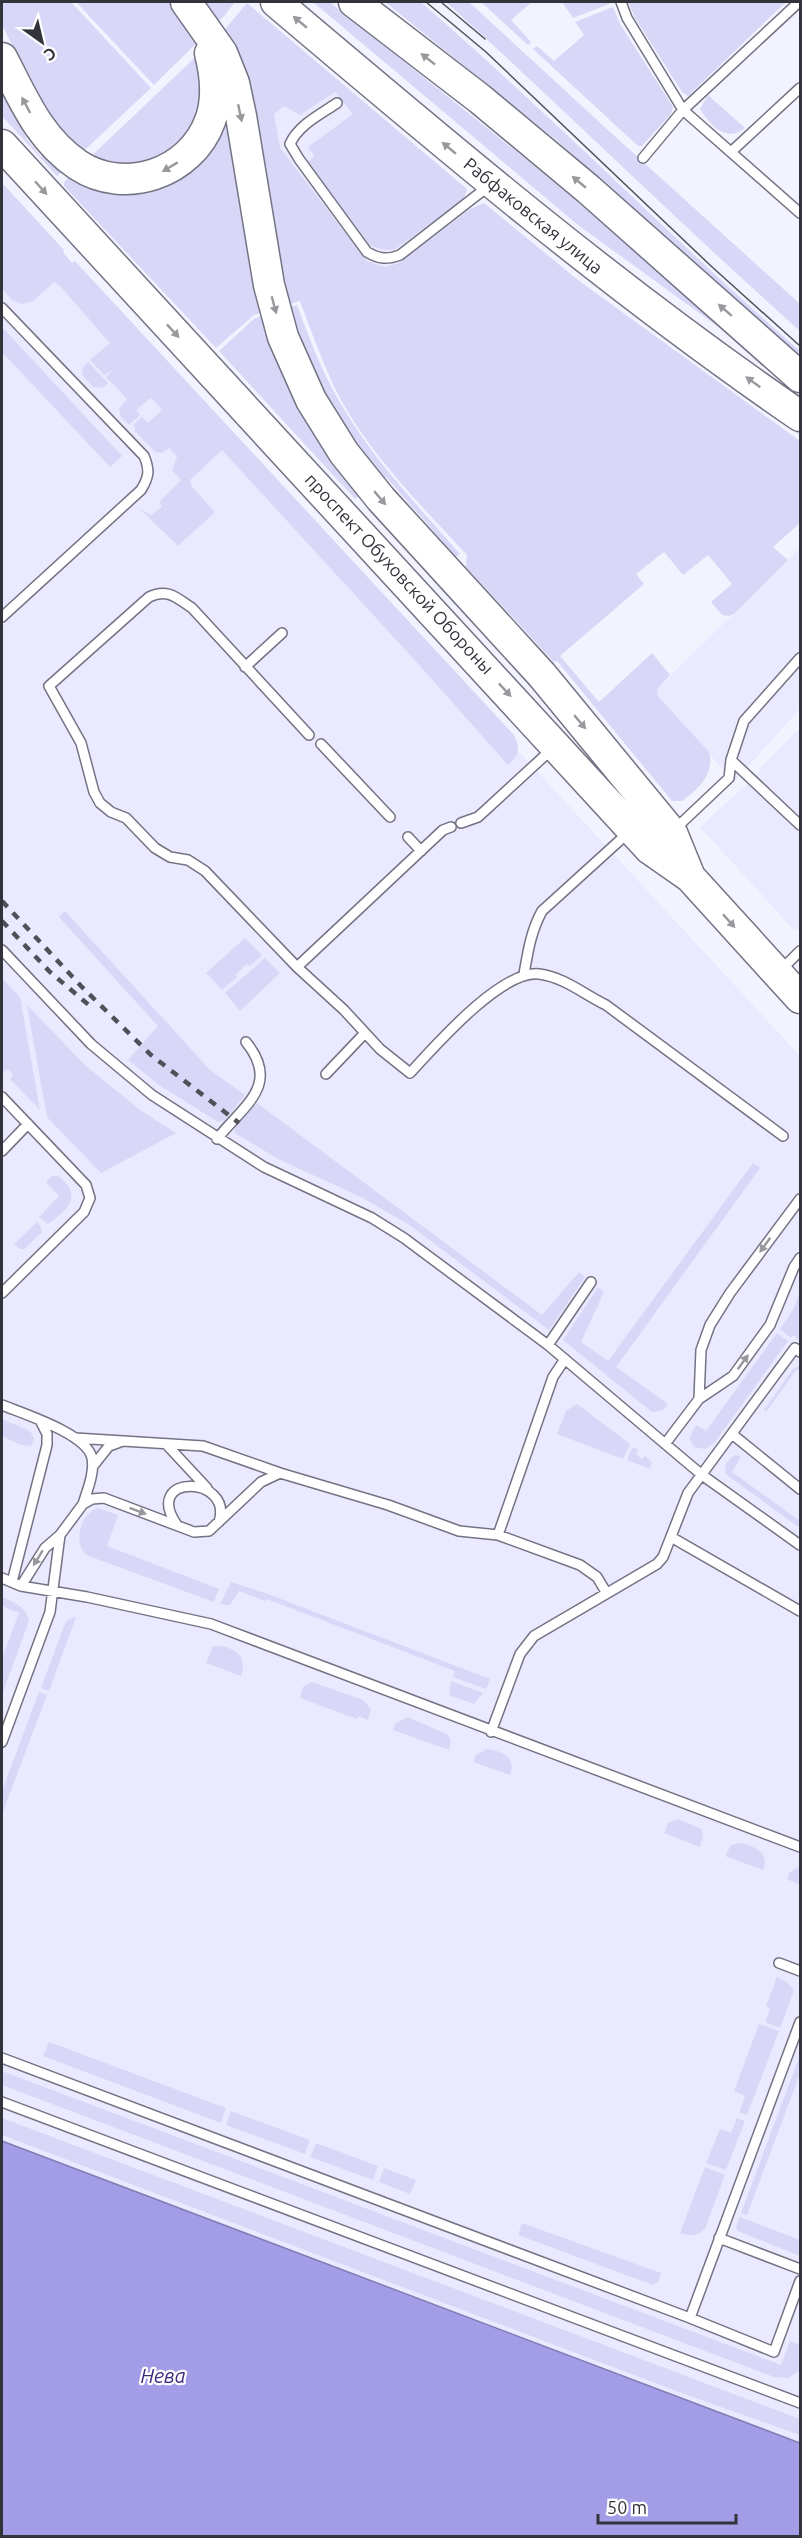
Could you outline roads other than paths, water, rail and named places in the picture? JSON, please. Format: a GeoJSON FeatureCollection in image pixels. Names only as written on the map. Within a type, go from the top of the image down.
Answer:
{"type":"FeatureCollection","features":[{"type":"Feature","properties":{"kind":"main road","name":"Рабфаковская улица"},"geometry":{"type":"LineString","coordinates":[[276,2],[491,183],[610,279],[801,416]]}},
{"type":"Feature","properties":{"kind":"main road"},"geometry":{"type":"LineString","coordinates":[[354,2],[480,99],[588,189],[801,377]]}},
{"type":"Feature","properties":{"kind":"main road"},"geometry":{"type":"LineString","coordinates":[[2,58],[35,122],[56,149],[79,166],[100,176],[135,179],[151,177],[189,155],[203,138],[211,118],[214,100],[214,69],[194,12]]}},
{"type":"Feature","properties":{"kind":"main road"},"geometry":{"type":"LineString","coordinates":[[194,12],[222,53],[234,83],[269,285],[283,337],[310,400],[344,453],[381,500],[542,675],[672,832],[690,877]]}},
{"type":"Feature","properties":{"kind":"main road","name":"проспект Обуховской Обороны"},"geometry":{"type":"LineString","coordinates":[[8,157],[556,745],[650,849],[690,877],[801,998]]}},
{"type":"Feature","properties":{"kind":"lane"},"geometry":{"type":"LineString","coordinates":[[621,2],[627,18],[683,110],[801,213]]}},
{"type":"Feature","properties":{"kind":"lane"},"geometry":{"type":"LineString","coordinates":[[643,158],[683,110],[800,2]]}},
{"type":"Feature","properties":{"kind":"lane"},"geometry":{"type":"LineString","coordinates":[[732,151],[801,88]]}},
{"type":"Feature","properties":{"kind":"lane"},"geometry":{"type":"LineString","coordinates":[[337,103],[294,135],[290,144],[367,252],[376,257],[388,260],[400,255],[491,183]]}},
{"type":"Feature","properties":{"kind":"lane"},"geometry":{"type":"LineString","coordinates":[[2,308],[144,456],[149,468],[148,479],[141,490],[2,617]]}},
{"type":"Feature","properties":{"kind":"lane"},"geometry":{"type":"LineString","coordinates":[[309,735],[192,608],[168,593],[158,592],[149,597],[49,686],[81,743],[94,792],[100,803],[111,812],[126,818],[155,848],[170,857],[188,860],[205,871],[380,1049],[410,1073],[452,1028],[507,982],[524,974],[540,974],[558,978],[606,1005],[783,1136]]}},
{"type":"Feature","properties":{"kind":"lane"},"geometry":{"type":"LineString","coordinates":[[245,667],[282,633]]}},
{"type":"Feature","properties":{"kind":"lane"},"geometry":{"type":"LineString","coordinates":[[672,832],[729,778],[731,760],[744,721],[801,658]]}},
{"type":"Feature","properties":{"kind":"lane"},"geometry":{"type":"LineString","coordinates":[[321,744],[390,817]]}},
{"type":"Feature","properties":{"kind":"lane"},"geometry":{"type":"LineString","coordinates":[[297,967],[443,830],[478,817],[556,745]]}},
{"type":"Feature","properties":{"kind":"lane"},"geometry":{"type":"LineString","coordinates":[[731,760],[801,825]]}},
{"type":"Feature","properties":{"kind":"lane"},"geometry":{"type":"LineString","coordinates":[[524,974],[528,946],[534,925],[542,911],[632,829]]}},
{"type":"Feature","properties":{"kind":"lane"},"geometry":{"type":"LineString","coordinates":[[408,837],[421,851]]}},
{"type":"Feature","properties":{"kind":"lane"},"geometry":{"type":"LineString","coordinates":[[2,950],[91,1044],[120,1071],[152,1095],[218,1139],[297,1184],[372,1218],[404,1238],[548,1345],[702,1475],[801,1545]]}},
{"type":"Feature","properties":{"kind":"lane"},"geometry":{"type":"LineString","coordinates":[[777,974],[801,951]]}},
{"type":"Feature","properties":{"kind":"lane"},"geometry":{"type":"LineString","coordinates":[[326,1074],[366,1033]]}},
{"type":"Feature","properties":{"kind":"lane"},"geometry":{"type":"LineString","coordinates":[[218,1139],[251,1099],[261,1080],[260,1064],[246,1042]]}},
{"type":"Feature","properties":{"kind":"lane"},"geometry":{"type":"LineString","coordinates":[[2,1096],[86,1185],[90,1198],[84,1212],[2,1293]]}},
{"type":"Feature","properties":{"kind":"lane"},"geometry":{"type":"LineString","coordinates":[[2,1151],[28,1124]]}},
{"type":"Feature","properties":{"kind":"lane"},"geometry":{"type":"LineString","coordinates":[[699,1399],[701,1350],[710,1325],[730,1293],[801,1199]]}},
{"type":"Feature","properties":{"kind":"lane"},"geometry":{"type":"LineString","coordinates":[[665,1444],[699,1399],[733,1376],[770,1326],[794,1267],[801,1258]]}},
{"type":"Feature","properties":{"kind":"lane"},"geometry":{"type":"LineString","coordinates":[[548,1345],[591,1282]]}},
{"type":"Feature","properties":{"kind":"lane"},"geometry":{"type":"LineString","coordinates":[[491,1732],[525,1645],[534,1636],[657,1564],[663,1557],[688,1493],[795,1348],[801,1352]]}},
{"type":"Feature","properties":{"kind":"lane"},"geometry":{"type":"LineString","coordinates":[[498,1535],[553,1377],[565,1359]]}},
{"type":"Feature","properties":{"kind":"lane"},"geometry":{"type":"LineString","coordinates":[[2,1405],[75,1438],[89,1450],[93,1466]]}},
{"type":"Feature","properties":{"kind":"lane"},"geometry":{"type":"LineString","coordinates":[[17,1584],[47,1445],[47,1434],[40,1422]]}},
{"type":"Feature","properties":{"kind":"lane"},"geometry":{"type":"LineString","coordinates":[[732,1434],[801,1489]]}},
{"type":"Feature","properties":{"kind":"lane"},"geometry":{"type":"LineString","coordinates":[[75,1438],[203,1446],[280,1473],[388,1505],[459,1531],[498,1535],[580,1566],[597,1577],[606,1592]]}},
{"type":"Feature","properties":{"kind":"lane"},"geometry":{"type":"LineString","coordinates":[[17,1584],[83,1504],[93,1466],[109,1446],[122,1441]]}},
{"type":"Feature","properties":{"kind":"lane"},"geometry":{"type":"LineString","coordinates":[[166,1444],[218,1501],[222,1512],[219,1522]]}},
{"type":"Feature","properties":{"kind":"lane"},"geometry":{"type":"LineString","coordinates":[[90,1479],[95,1489],[104,1498],[194,1532],[202,1532],[209,1531],[261,1482],[280,1473]]}},
{"type":"Feature","properties":{"kind":"lane"},"geometry":{"type":"LineString","coordinates":[[177,1526],[168,1513],[167,1502],[173,1491],[184,1486],[197,1486],[210,1492]]}},
{"type":"Feature","properties":{"kind":"lane"},"geometry":{"type":"LineString","coordinates":[[83,1504],[92,1499],[104,1498]]}},
{"type":"Feature","properties":{"kind":"lane"},"geometry":{"type":"LineString","coordinates":[[2,1742],[50,1612],[60,1534]]}},
{"type":"Feature","properties":{"kind":"lane"},"geometry":{"type":"LineString","coordinates":[[671,1537],[801,1611]]}},
{"type":"Feature","properties":{"kind":"lane"},"geometry":{"type":"LineString","coordinates":[[2,1578],[17,1584],[210,1624],[491,1732],[801,1847]]}},
{"type":"Feature","properties":{"kind":"lane"},"geometry":{"type":"LineString","coordinates":[[779,1963],[801,1971]]}},
{"type":"Feature","properties":{"kind":"lane"},"geometry":{"type":"LineString","coordinates":[[690,2318],[801,2022]]}},
{"type":"Feature","properties":{"kind":"lane"},"geometry":{"type":"LineString","coordinates":[[2,2058],[690,2318],[774,2352],[801,2281]]}},
{"type":"Feature","properties":{"kind":"lane"},"geometry":{"type":"LineString","coordinates":[[2,2102],[801,2403]]}},
{"type":"Feature","properties":{"kind":"lane"},"geometry":{"type":"LineString","coordinates":[[719,2238],[801,2269]]}},
{"type":"Feature","properties":{"kind":"water","name":"Нева"},"geometry":{"type":"Polygon","coordinates":[[[2,2141],[800,2443],[800,2536],[2,2536],[2,2141]]]}},
{"type":"Feature","properties":{"kind":"tram line"},"geometry":{"type":"LineString","coordinates":[[426,2],[486,52],[711,266],[800,346]]}},
{"type":"Feature","properties":{"kind":"tram line"},"geometry":{"type":"LineString","coordinates":[[441,2],[485,39]]}},
{"type":"Feature","properties":{"kind":"railway"},"geometry":{"type":"LineString","coordinates":[[2,901],[81,986],[151,1055],[239,1123]]}},
{"type":"Feature","properties":{"kind":"railway"},"geometry":{"type":"LineString","coordinates":[[2,921],[50,972],[90,1006]]}}]}
